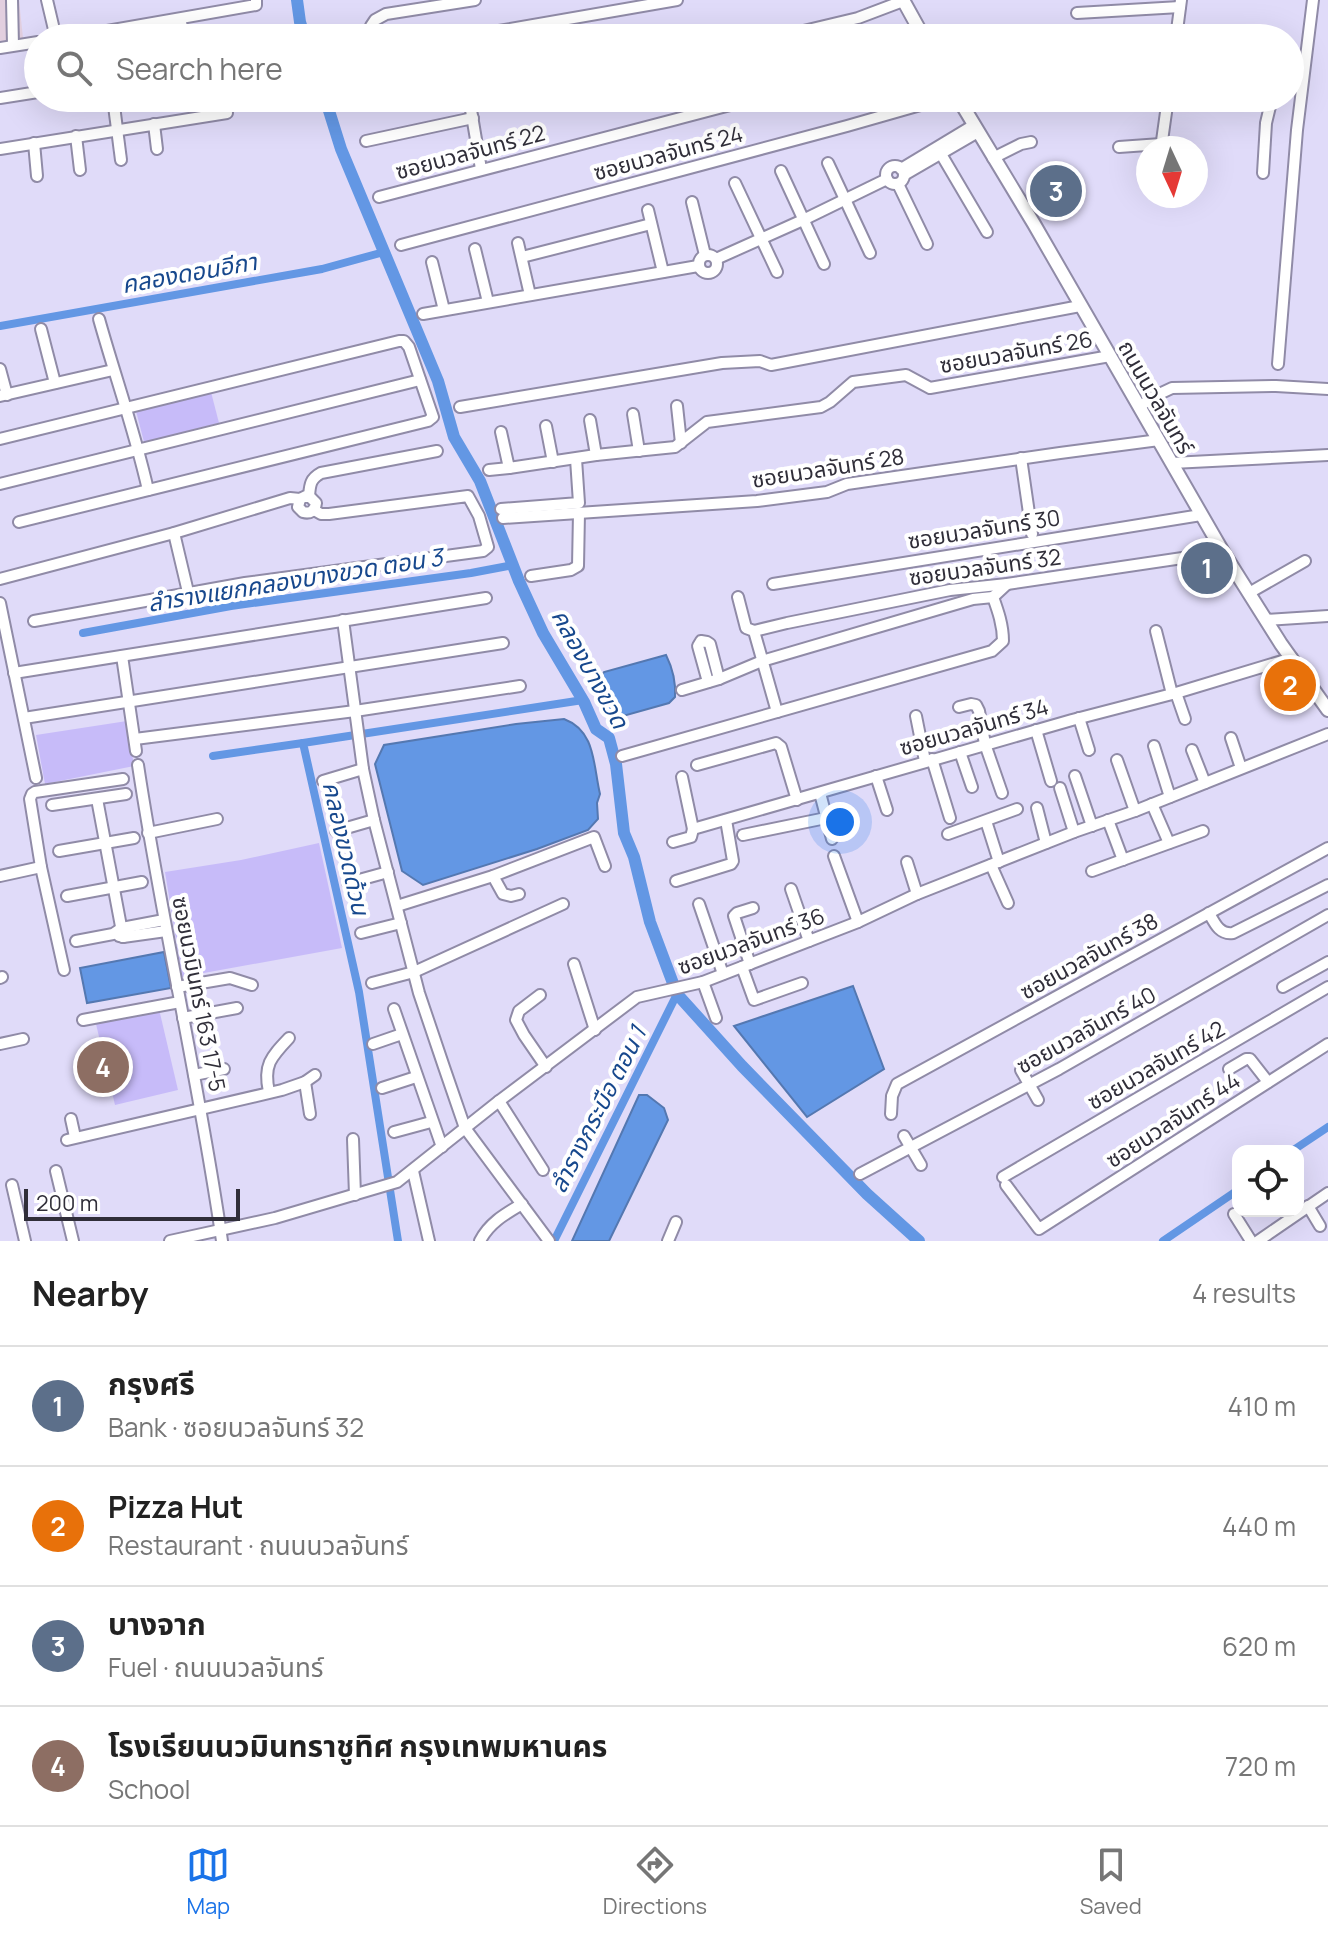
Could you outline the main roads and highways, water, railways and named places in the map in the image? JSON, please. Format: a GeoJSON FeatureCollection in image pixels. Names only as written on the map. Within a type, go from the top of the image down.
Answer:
{"type":"FeatureCollection","features":[{"type":"Feature","properties":{"kind":"main road"},"geometry":{"type":"LineString","coordinates":[[903,0],[916,24]]}},
{"type":"Feature","properties":{"kind":"main road","name":"ถนนนวลจันทร์"},"geometry":{"type":"LineString","coordinates":[[966,112],[1223,552],[1328,709]]}},
{"type":"Feature","properties":{"kind":"water"},"geometry":{"type":"Polygon","coordinates":[[[666,655],[674,676],[675,697],[669,703],[616,718],[594,687],[604,672],[666,655]]]}},
{"type":"Feature","properties":{"kind":"water"},"geometry":{"type":"Polygon","coordinates":[[[564,719],[574,724],[588,740],[594,761],[600,794],[598,819],[588,830],[423,885],[402,871],[375,764],[384,745],[564,719]]]}},
{"type":"Feature","properties":{"kind":"water"},"geometry":{"type":"Polygon","coordinates":[[[164,952],[171,988],[87,1003],[80,968],[164,952]]]}},
{"type":"Feature","properties":{"kind":"water"},"geometry":{"type":"Polygon","coordinates":[[[853,986],[884,1069],[807,1117],[734,1026],[853,986]]]}},
{"type":"Feature","properties":{"kind":"water"},"geometry":{"type":"Polygon","coordinates":[[[639,1095],[647,1095],[664,1108],[668,1120],[609,1241],[572,1241],[639,1095]]]}},
{"type":"Feature","properties":{"kind":"waterway","name":"คลองบางขวด"},"geometry":{"type":"LineString","coordinates":[[297,0],[301,24]]}},
{"type":"Feature","properties":{"kind":"waterway","name":"คลองขวดด้วน"},"geometry":{"type":"LineString","coordinates":[[329,112],[341,149],[438,381],[454,437],[480,481],[543,633],[584,702],[596,729],[609,738],[616,764],[624,833],[634,857],[650,922],[677,994],[742,1066],[867,1194],[919,1241]]}},
{"type":"Feature","properties":{"kind":"waterway","name":"คลองดอนอีกา"},"geometry":{"type":"LineString","coordinates":[[0,326],[322,269],[384,252]]}},
{"type":"Feature","properties":{"kind":"waterway","name":"ลำรางแยกคลองบางขวด ตอน 3"},"geometry":{"type":"LineString","coordinates":[[83,633],[231,606],[513,565]]}},
{"type":"Feature","properties":{"kind":"waterway","name":"คลองขวดด้วน"},"geometry":{"type":"LineString","coordinates":[[398,1241],[359,992],[303,743],[583,700]]}},
{"type":"Feature","properties":{"kind":"waterway"},"geometry":{"type":"LineString","coordinates":[[213,756],[303,743]]}},
{"type":"Feature","properties":{"kind":"waterway","name":"ลำรางกระบือ ตอน 1"},"geometry":{"type":"LineString","coordinates":[[554,1241],[677,994]]}},
{"type":"Feature","properties":{"kind":"waterway"},"geometry":{"type":"LineString","coordinates":[[1301,1145],[1328,1127]]}},
{"type":"Feature","properties":{"kind":"waterway"},"geometry":{"type":"LineString","coordinates":[[1163,1241],[1232,1194]]}},
{"type":"Feature","properties":{"kind":"place","name":"บางจาก"},"geometry":{"type":"Point","coordinates":[1056,191]}},
{"type":"Feature","properties":{"kind":"place","name":"กรุงศรี"},"geometry":{"type":"Point","coordinates":[1207,568]}},
{"type":"Feature","properties":{"kind":"place","name":"Pizza Hut"},"geometry":{"type":"Point","coordinates":[1290,685]}},
{"type":"Feature","properties":{"kind":"place","name":"โรงเรียนนวมินทราชูทิศ กรุงเทพมหานคร"},"geometry":{"type":"Point","coordinates":[103,1067]}}]}
